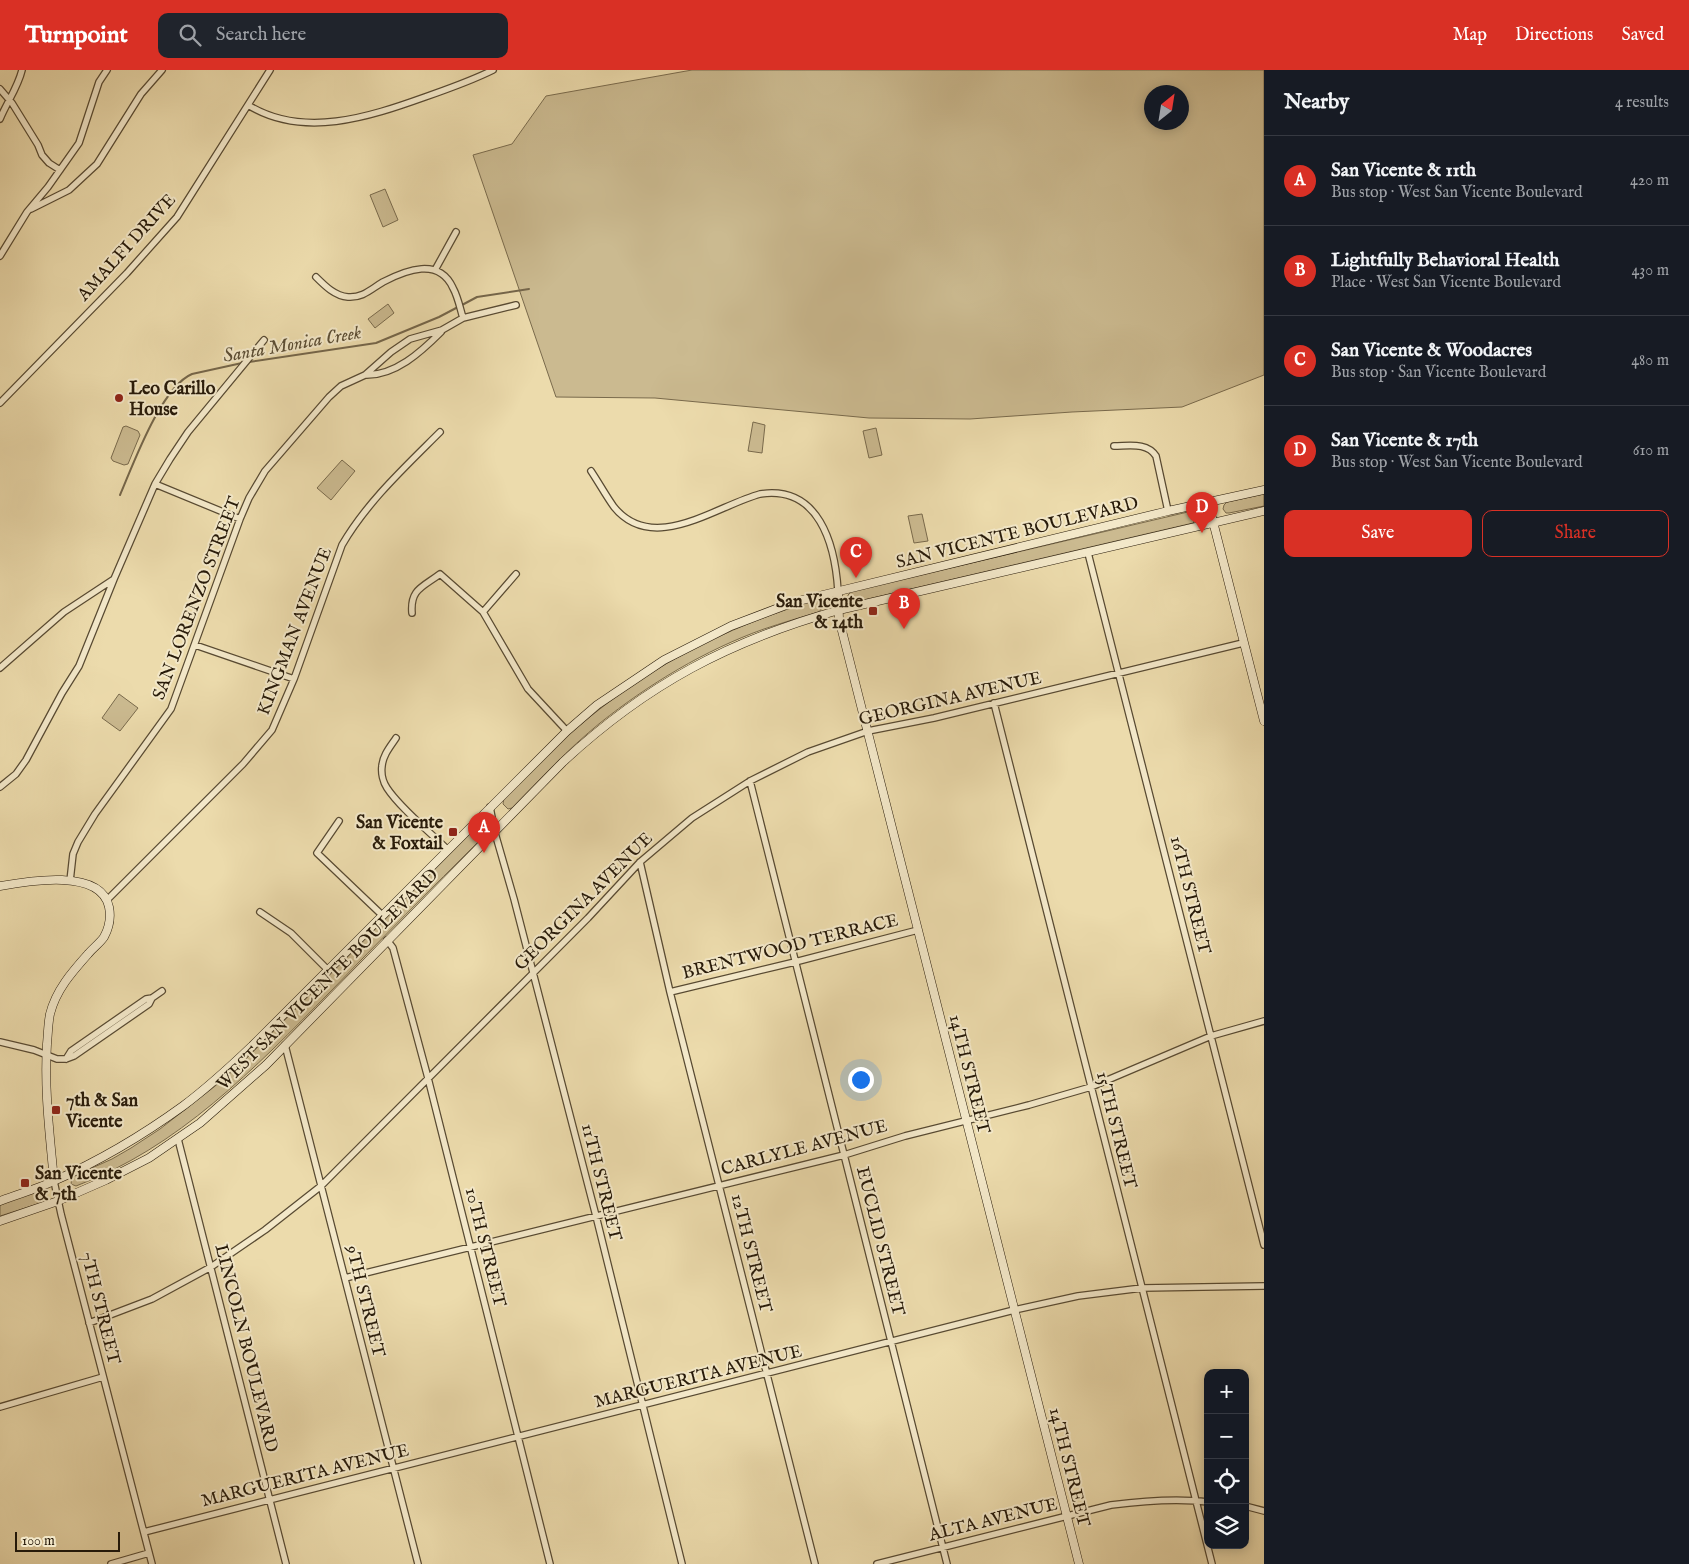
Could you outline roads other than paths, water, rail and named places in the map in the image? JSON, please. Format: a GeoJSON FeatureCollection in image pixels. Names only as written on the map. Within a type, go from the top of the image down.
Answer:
{"type":"FeatureCollection","features":[{"type":"Feature","properties":{"kind":"main road","name":"SAN VICENTE BOULEVARD"},"geometry":{"type":"LineString","coordinates":[[0,1200],[54,1181],[112,1151],[151,1128],[213,1082],[252,1046],[567,731],[597,705],[633,680],[694,643],[760,614],[794,602],[1168,511],[1264,490]]}},
{"type":"Feature","properties":{"kind":"main road"},"geometry":{"type":"LineString","coordinates":[[1208,502],[1264,721]]}},
{"type":"Feature","properties":{"kind":"main road","name":"WEST SAN VICENTE BOULEVARD"},"geometry":{"type":"LineString","coordinates":[[0,1220],[58,1201],[128,1169],[178,1139],[200,1123],[243,1087],[495,833],[538,787],[591,736],[650,691],[703,661],[741,643],[793,623],[839,610],[1264,511]]}},
{"type":"Feature","properties":{"kind":"main road","name":"14TH STREET"},"geometry":{"type":"LineString","coordinates":[[838,591],[839,619],[1079,1564]]}},
{"type":"Feature","properties":{"kind":"main road"},"geometry":{"type":"LineString","coordinates":[[0,886],[25,881],[70,881],[93,886],[102,892],[107,900]]}},
{"type":"Feature","properties":{"kind":"main road","name":"7TH STREET"},"geometry":{"type":"LineString","coordinates":[[54,1181],[47,1096],[49,1019],[54,1001],[62,986],[103,937],[109,922],[110,911],[107,900]]}},
{"type":"Feature","properties":{"kind":"street"},"geometry":{"type":"LineString","coordinates":[[0,119],[20,79],[22,70]]}},
{"type":"Feature","properties":{"kind":"street"},"geometry":{"type":"LineString","coordinates":[[0,256],[27,212],[79,143],[99,82],[107,70]]}},
{"type":"Feature","properties":{"kind":"street"},"geometry":{"type":"LineString","coordinates":[[27,212],[69,190],[97,164],[141,94],[162,70]]}},
{"type":"Feature","properties":{"kind":"street","name":"AMALFI DRIVE"},"geometry":{"type":"LineString","coordinates":[[0,403],[127,272],[177,217],[270,70]]}},
{"type":"Feature","properties":{"kind":"street"},"geometry":{"type":"LineString","coordinates":[[248,105],[260,113],[274,118],[297,122],[335,122],[356,119],[389,110],[466,82],[493,70]]}},
{"type":"Feature","properties":{"kind":"street"},"geometry":{"type":"LineString","coordinates":[[0,88],[9,98],[38,145],[42,155],[49,163],[60,170]]}},
{"type":"Feature","properties":{"kind":"street"},"geometry":{"type":"LineString","coordinates":[[435,270],[456,232]]}},
{"type":"Feature","properties":{"kind":"street"},"geometry":{"type":"LineString","coordinates":[[316,277],[326,287],[339,295],[348,297],[367,293],[382,283],[414,269],[435,270],[447,278],[453,288],[463,318]]}},
{"type":"Feature","properties":{"kind":"street","name":"SAN LORENZO STREET"},"geometry":{"type":"LineString","coordinates":[[70,881],[73,854],[78,842],[95,814],[172,709],[240,520],[254,488],[265,471],[322,404],[341,386],[365,375],[391,352],[410,339],[442,330],[463,318],[516,305]]}},
{"type":"Feature","properties":{"kind":"street","name":"SAN LORENZO STREET"},"geometry":{"type":"LineString","coordinates":[[365,375],[374,375],[395,369],[428,345],[442,330]]}},
{"type":"Feature","properties":{"kind":"street"},"geometry":{"type":"LineString","coordinates":[[0,787],[16,774],[26,760],[62,693],[79,666],[155,484],[188,432],[264,340]]}},
{"type":"Feature","properties":{"kind":"street","name":"KINGMAN AVENUE"},"geometry":{"type":"LineString","coordinates":[[107,900],[260,746],[276,722],[294,679],[342,545],[366,509],[440,432]]}},
{"type":"Feature","properties":{"kind":"street"},"geometry":{"type":"LineString","coordinates":[[1114,446],[1143,446],[1153,451],[1156,456],[1168,511]]}},
{"type":"Feature","properties":{"kind":"street"},"geometry":{"type":"LineString","coordinates":[[592,471],[614,508],[624,517],[635,523],[656,529],[675,526],[760,494],[770,492],[790,495],[806,504],[821,522],[828,536],[838,591]]}},
{"type":"Feature","properties":{"kind":"street"},"geometry":{"type":"LineString","coordinates":[[155,484],[240,520]]}},
{"type":"Feature","properties":{"kind":"street","name":"16TH STREET"},"geometry":{"type":"LineString","coordinates":[[1088,552],[1264,1245]]}},
{"type":"Feature","properties":{"kind":"street"},"geometry":{"type":"LineString","coordinates":[[412,613],[411,602],[414,593],[440,574],[483,612],[528,689],[567,731]]}},
{"type":"Feature","properties":{"kind":"street"},"geometry":{"type":"LineString","coordinates":[[483,612],[516,574]]}},
{"type":"Feature","properties":{"kind":"street"},"geometry":{"type":"LineString","coordinates":[[0,668],[64,612],[114,579]]}},
{"type":"Feature","properties":{"kind":"street","name":"GEORGINA AVENUE"},"geometry":{"type":"LineString","coordinates":[[89,1323],[152,1299],[211,1267],[265,1230],[321,1186],[588,918],[640,862],[692,818],[750,781],[808,752],[868,731],[1119,674],[1244,643]]}},
{"type":"Feature","properties":{"kind":"street"},"geometry":{"type":"LineString","coordinates":[[195,645],[294,679]]}},
{"type":"Feature","properties":{"kind":"street","name":"15TH STREET"},"geometry":{"type":"LineString","coordinates":[[994,703],[1212,1564]]}},
{"type":"Feature","properties":{"kind":"street"},"geometry":{"type":"LineString","coordinates":[[396,738],[386,753],[382,765],[382,777],[386,787],[448,850]]}},
{"type":"Feature","properties":{"kind":"street","name":"EUCLID STREET"},"geometry":{"type":"LineString","coordinates":[[750,781],[947,1564]]}},
{"type":"Feature","properties":{"kind":"street","name":"11TH STREET"},"geometry":{"type":"LineString","coordinates":[[490,807],[495,833],[596,1216],[682,1564]]}},
{"type":"Feature","properties":{"kind":"street"},"geometry":{"type":"LineString","coordinates":[[339,821],[317,852],[382,916]]}},
{"type":"Feature","properties":{"kind":"street","name":"12TH STREET"},"geometry":{"type":"LineString","coordinates":[[640,862],[670,992],[815,1564]]}},
{"type":"Feature","properties":{"kind":"street"},"geometry":{"type":"LineString","coordinates":[[260,912],[291,933],[328,970]]}},
{"type":"Feature","properties":{"kind":"street","name":"BRENTWOOD TERRACE"},"geometry":{"type":"LineString","coordinates":[[670,992],[918,930]]}},
{"type":"Feature","properties":{"kind":"street","name":"10TH STREET"},"geometry":{"type":"LineString","coordinates":[[387,940],[393,948],[428,1078],[550,1564]]}},
{"type":"Feature","properties":{"kind":"street"},"geometry":{"type":"LineString","coordinates":[[0,1042],[57,1059],[66,1059],[74,1056],[111,1027],[149,1004],[152,998],[162,991]]}},
{"type":"Feature","properties":{"kind":"street","name":"CARLYLE AVENUE"},"geometry":{"type":"LineString","coordinates":[[345,1278],[844,1155],[905,1136],[1029,1105],[1091,1087],[1211,1036],[1264,1021]]}},
{"type":"Feature","properties":{"kind":"street","name":"9TH STREET"},"geometry":{"type":"LineString","coordinates":[[285,1045],[418,1564]]}},
{"type":"Feature","properties":{"kind":"street","name":"LINCOLN BOULEVARD"},"geometry":{"type":"LineString","coordinates":[[178,1139],[286,1564]]}},
{"type":"Feature","properties":{"kind":"street","name":"7TH STREET"},"geometry":{"type":"LineString","coordinates":[[54,1181],[152,1564]]}},
{"type":"Feature","properties":{"kind":"street","name":"MARGUERITA AVENUE"},"geometry":{"type":"LineString","coordinates":[[144,1532],[1014,1310],[1078,1296],[1142,1288],[1264,1286]]}},
{"type":"Feature","properties":{"kind":"street"},"geometry":{"type":"LineString","coordinates":[[0,1407],[103,1377]]}},
{"type":"Feature","properties":{"kind":"street","name":"ALTA AVENUE"},"geometry":{"type":"LineString","coordinates":[[877,1564],[1067,1515],[1130,1502],[1204,1501]]}},
{"type":"Feature","properties":{"kind":"street"},"geometry":{"type":"LineString","coordinates":[[1249,1507],[1264,1511]]}},
{"type":"Feature","properties":{"kind":"street"},"geometry":{"type":"LineString","coordinates":[[111,1564],[149,1554]]}},
{"type":"Feature","properties":{"kind":"waterway","name":"Santa Monica Creek"},"geometry":{"type":"LineString","coordinates":[[462,305],[477,297],[529,289]]}},
{"type":"Feature","properties":{"kind":"waterway","name":"Santa Monica Creek"},"geometry":{"type":"LineString","coordinates":[[249,362],[376,343],[439,317],[458,307]]}},
{"type":"Feature","properties":{"kind":"waterway","name":"Santa Monica Creek"},"geometry":{"type":"LineString","coordinates":[[120,495],[149,428],[170,394],[181,382],[192,374],[242,363]]}},
{"type":"Feature","properties":{"kind":"place","name":"Leo Carillo House"},"geometry":{"type":"Point","coordinates":[119,398]}},
{"type":"Feature","properties":{"kind":"place","name":"San Vicente & 17th"},"geometry":{"type":"Point","coordinates":[1202,533]}},
{"type":"Feature","properties":{"kind":"place","name":"San Vicente & Woodacres"},"geometry":{"type":"Point","coordinates":[856,578]}},
{"type":"Feature","properties":{"kind":"place","name":"San Vicente & 14th"},"geometry":{"type":"Point","coordinates":[873,611]}},
{"type":"Feature","properties":{"kind":"place","name":"Lightfully Behavioral Health"},"geometry":{"type":"Point","coordinates":[904,629]}},
{"type":"Feature","properties":{"kind":"place","name":"San Vicente & Foxtail"},"geometry":{"type":"Point","coordinates":[453,832]}},
{"type":"Feature","properties":{"kind":"place","name":"San Vicente & 11th"},"geometry":{"type":"Point","coordinates":[484,853]}},
{"type":"Feature","properties":{"kind":"place","name":"7th & San Vicente"},"geometry":{"type":"Point","coordinates":[56,1110]}},
{"type":"Feature","properties":{"kind":"place","name":"San Vicente & 7th"},"geometry":{"type":"Point","coordinates":[25,1183]}}]}
